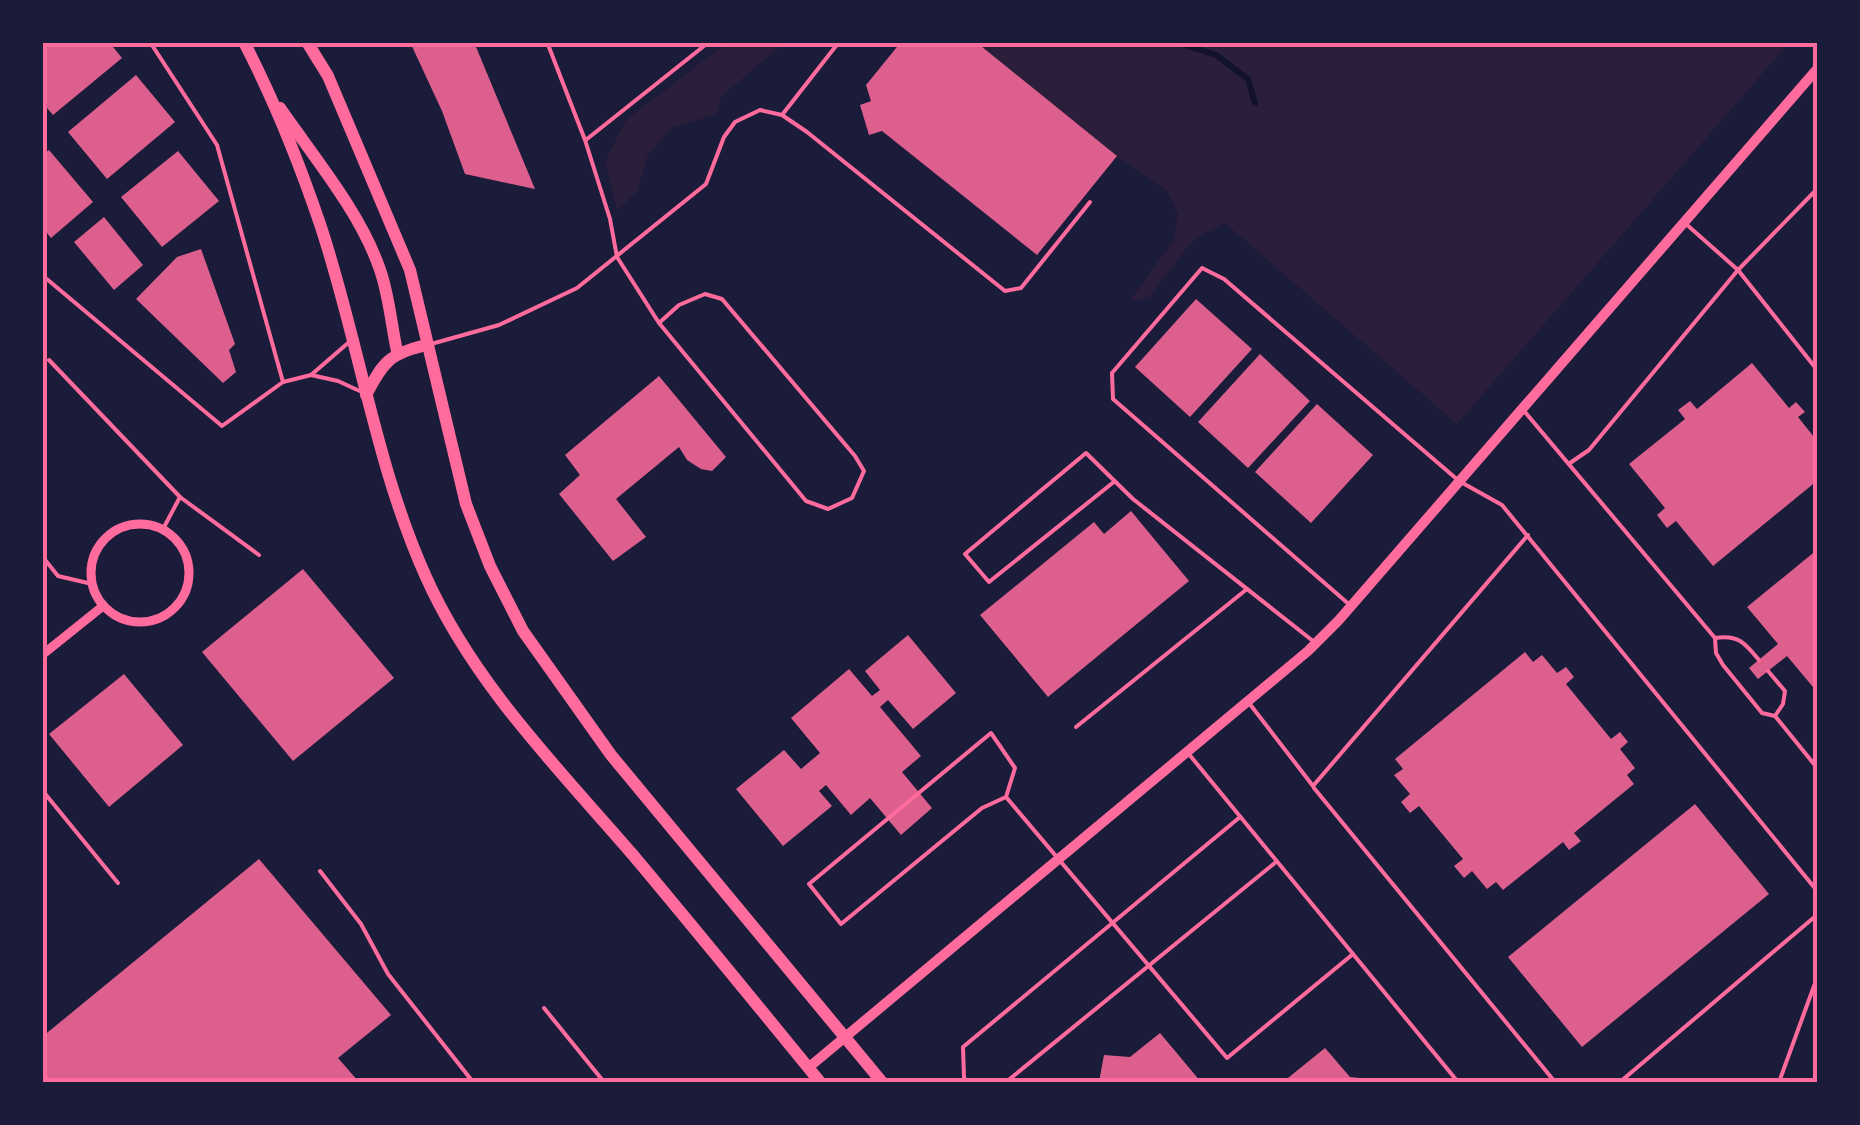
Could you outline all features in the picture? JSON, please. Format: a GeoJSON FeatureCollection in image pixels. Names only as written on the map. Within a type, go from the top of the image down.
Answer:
{"type":"FeatureCollection","features":[{"type":"Feature","properties":{"kind":"main road"},"geometry":{"type":"LineString","coordinates":[[244,42],[267,89],[320,224],[386,470],[428,580],[490,685],[820,1082]]}},
{"type":"Feature","properties":{"kind":"main road"},"geometry":{"type":"LineString","coordinates":[[307,42],[328,76],[410,270],[466,504],[490,566],[523,632],[611,754],[882,1082]]}},
{"type":"Feature","properties":{"kind":"main road"},"geometry":{"type":"LineString","coordinates":[[267,89],[340,196],[373,253],[380,268],[397,351]]}},
{"type":"Feature","properties":{"kind":"main road"},"geometry":{"type":"LineString","coordinates":[[366,394],[378,372],[397,351],[427,345]]}},
{"type":"Feature","properties":{"kind":"street"},"geometry":{"type":"LineString","coordinates":[[808,1068],[1315,644],[1818,68]]}},
{"type":"Feature","properties":{"kind":"street"},"geometry":{"type":"LineString","coordinates":[[132,524],[148,524],[163,530],[184,552],[189,566],[183,597],[173,609],[145,622],[130,621],[103,606],[92,584],[91,568],[96,553],[117,530],[132,524]]}},
{"type":"Feature","properties":{"kind":"street"},"geometry":{"type":"LineString","coordinates":[[42,656],[103,606]]}},
{"type":"Feature","properties":{"kind":"lane"},"geometry":{"type":"LineString","coordinates":[[150,42],[216,145],[283,382]]}},
{"type":"Feature","properties":{"kind":"lane"},"geometry":{"type":"LineString","coordinates":[[547,42],[585,140],[618,257],[647,308],[806,501],[828,509],[852,498],[864,471],[722,298],[705,294],[680,305],[659,322]]}},
{"type":"Feature","properties":{"kind":"lane"},"geometry":{"type":"LineString","coordinates":[[585,140],[709,42]]}},
{"type":"Feature","properties":{"kind":"lane"},"geometry":{"type":"LineString","coordinates":[[782,115],[839,42]]}},
{"type":"Feature","properties":{"kind":"lane"},"geometry":{"type":"LineString","coordinates":[[427,345],[499,325],[578,288],[706,184],[724,136],[735,122],[760,110],[782,115],[1005,291],[1021,288],[1090,202]]}},
{"type":"Feature","properties":{"kind":"lane"},"geometry":{"type":"LineString","coordinates":[[1570,464],[1589,450],[1738,270],[1818,188]]}},
{"type":"Feature","properties":{"kind":"lane"},"geometry":{"type":"LineString","coordinates":[[1684,222],[1738,270],[1818,370]]}},
{"type":"Feature","properties":{"kind":"lane"},"geometry":{"type":"LineString","coordinates":[[1351,606],[1112,399],[1112,373],[1202,268],[1224,279],[1459,481],[1502,505],[1818,892]]}},
{"type":"Feature","properties":{"kind":"lane"},"geometry":{"type":"LineString","coordinates":[[42,275],[222,426],[283,382],[311,376],[338,381],[366,394]]}},
{"type":"Feature","properties":{"kind":"lane"},"geometry":{"type":"LineString","coordinates":[[311,376],[351,340]]}},
{"type":"Feature","properties":{"kind":"lane"},"geometry":{"type":"LineString","coordinates":[[49,360],[180,497],[259,555]]}},
{"type":"Feature","properties":{"kind":"lane"},"geometry":{"type":"LineString","coordinates":[[1522,408],[1716,638],[1716,652],[1722,665],[1762,713],[1775,716],[1818,769]]}},
{"type":"Feature","properties":{"kind":"lane"},"geometry":{"type":"LineString","coordinates":[[1115,482],[989,582],[965,554],[1086,452],[1115,482],[1315,644]]}},
{"type":"Feature","properties":{"kind":"lane"},"geometry":{"type":"LineString","coordinates":[[163,530],[180,497]]}},
{"type":"Feature","properties":{"kind":"lane"},"geometry":{"type":"LineString","coordinates":[[1313,786],[1528,536]]}},
{"type":"Feature","properties":{"kind":"lane"},"geometry":{"type":"LineString","coordinates":[[42,556],[58,576],[92,584]]}},
{"type":"Feature","properties":{"kind":"lane"},"geometry":{"type":"LineString","coordinates":[[1076,727],[1247,589]]}},
{"type":"Feature","properties":{"kind":"lane"},"geometry":{"type":"LineString","coordinates":[[1716,638],[1743,640],[1759,660]]}},
{"type":"Feature","properties":{"kind":"lane"},"geometry":{"type":"LineString","coordinates":[[1768,672],[1785,692],[1775,716]]}},
{"type":"Feature","properties":{"kind":"lane"},"geometry":{"type":"LineString","coordinates":[[1248,702],[1555,1082]]}},
{"type":"Feature","properties":{"kind":"lane"},"geometry":{"type":"LineString","coordinates":[[991,733],[1016,768],[1006,798],[982,808],[841,924],[809,884],[991,733]]}},
{"type":"Feature","properties":{"kind":"lane"},"geometry":{"type":"LineString","coordinates":[[1188,753],[1458,1082]]}},
{"type":"Feature","properties":{"kind":"lane"},"geometry":{"type":"LineString","coordinates":[[42,790],[118,883]]}},
{"type":"Feature","properties":{"kind":"lane"},"geometry":{"type":"LineString","coordinates":[[1006,798],[1226,1058],[1353,954]]}},
{"type":"Feature","properties":{"kind":"lane"},"geometry":{"type":"LineString","coordinates":[[968,1082],[964,1078],[963,1047],[1240,816]]}},
{"type":"Feature","properties":{"kind":"lane"},"geometry":{"type":"LineString","coordinates":[[1006,1082],[1276,862]]}},
{"type":"Feature","properties":{"kind":"lane"},"geometry":{"type":"LineString","coordinates":[[320,871],[361,924],[388,974],[472,1082]]}},
{"type":"Feature","properties":{"kind":"lane"},"geometry":{"type":"LineString","coordinates":[[1620,1082],[1818,914]]}},
{"type":"Feature","properties":{"kind":"lane"},"geometry":{"type":"LineString","coordinates":[[1779,1082],[1818,975]]}},
{"type":"Feature","properties":{"kind":"lane"},"geometry":{"type":"LineString","coordinates":[[544,1008],[604,1082]]}},
{"type":"Feature","properties":{"kind":"shaded area"},"geometry":{"type":"Polygon","coordinates":[[[727,43],[784,43],[722,96],[716,114],[670,129],[647,157],[638,190],[617,211],[605,161],[627,119],[727,43]]]}},
{"type":"Feature","properties":{"kind":"shaded area"},"geometry":{"type":"Polygon","coordinates":[[[976,43],[1789,43],[1457,424],[1225,223],[1194,239],[1149,297],[1129,302],[1173,241],[1178,214],[1167,191],[976,43]]]}},
{"type":"Feature","properties":{"kind":"building"},"geometry":{"type":"Polygon","coordinates":[[[42,42],[109,42],[122,58],[53,115],[42,102],[42,42]]]}},
{"type":"Feature","properties":{"kind":"building"},"geometry":{"type":"Polygon","coordinates":[[[410,42],[474,42],[535,189],[465,174],[410,42]]]}},
{"type":"Feature","properties":{"kind":"building"},"geometry":{"type":"Polygon","coordinates":[[[901,42],[976,42],[1117,156],[1037,255],[882,131],[869,135],[860,105],[871,101],[866,85],[901,42]]]}},
{"type":"Feature","properties":{"kind":"building"},"geometry":{"type":"Polygon","coordinates":[[[136,75],[175,122],[107,179],[68,132],[136,75]]]}},
{"type":"Feature","properties":{"kind":"building"},"geometry":{"type":"Polygon","coordinates":[[[49,150],[93,202],[51,238],[42,227],[42,155],[49,150]]]}},
{"type":"Feature","properties":{"kind":"building"},"geometry":{"type":"Polygon","coordinates":[[[178,151],[219,201],[162,247],[121,197],[178,151]]]}},
{"type":"Feature","properties":{"kind":"building"},"geometry":{"type":"Polygon","coordinates":[[[104,217],[143,265],[114,290],[74,242],[104,217]]]}},
{"type":"Feature","properties":{"kind":"building"},"geometry":{"type":"Polygon","coordinates":[[[201,249],[235,344],[229,350],[236,372],[223,383],[136,299],[177,257],[201,249]]]}},
{"type":"Feature","properties":{"kind":"building"},"geometry":{"type":"Polygon","coordinates":[[[1196,299],[1252,349],[1190,417],[1135,367],[1196,299]]]}},
{"type":"Feature","properties":{"kind":"building"},"geometry":{"type":"Polygon","coordinates":[[[1260,354],[1310,401],[1248,468],[1198,422],[1260,354]]]}},
{"type":"Feature","properties":{"kind":"building"},"geometry":{"type":"Polygon","coordinates":[[[1752,363],[1789,408],[1796,402],[1805,412],[1798,417],[1818,442],[1818,480],[1713,566],[1676,521],[1667,528],[1657,515],[1665,508],[1629,464],[1685,419],[1678,410],[1690,401],[1697,409],[1752,363]]]}},
{"type":"Feature","properties":{"kind":"building"},"geometry":{"type":"Polygon","coordinates":[[[659,376],[726,457],[712,471],[701,469],[687,460],[679,447],[616,499],[646,537],[613,561],[559,494],[580,475],[565,455],[659,376]]]}},
{"type":"Feature","properties":{"kind":"building"},"geometry":{"type":"Polygon","coordinates":[[[1317,404],[1373,455],[1311,523],[1255,472],[1317,404]]]}},
{"type":"Feature","properties":{"kind":"building"},"geometry":{"type":"Polygon","coordinates":[[[1131,511],[1189,581],[1048,697],[980,615],[1094,522],[1104,534],[1131,511]]]}},
{"type":"Feature","properties":{"kind":"building"},"geometry":{"type":"Polygon","coordinates":[[[1818,549],[1818,693],[1787,656],[1758,679],[1749,668],[1778,644],[1747,607],[1818,549]]]}},
{"type":"Feature","properties":{"kind":"building"},"geometry":{"type":"Polygon","coordinates":[[[303,569],[394,678],[293,761],[202,652],[303,569]]]}},
{"type":"Feature","properties":{"kind":"building"},"geometry":{"type":"Polygon","coordinates":[[[908,635],[956,693],[913,729],[888,700],[880,707],[921,756],[902,772],[932,808],[901,835],[870,798],[851,815],[826,785],[819,791],[832,806],[783,846],[736,789],[784,750],[801,769],[820,753],[791,718],[849,669],[872,696],[880,690],[865,671],[908,635]]]}},
{"type":"Feature","properties":{"kind":"building"},"geometry":{"type":"Polygon","coordinates":[[[1525,652],[1533,662],[1542,655],[1557,673],[1566,667],[1574,677],[1566,684],[1611,739],[1620,732],[1628,742],[1620,749],[1635,768],[1627,775],[1634,784],[1574,833],[1581,841],[1569,850],[1563,842],[1503,890],[1496,882],[1487,889],[1472,871],[1464,878],[1454,866],[1463,859],[1419,806],[1410,813],[1401,802],[1410,794],[1394,775],[1403,769],[1395,759],[1525,652]]]}},
{"type":"Feature","properties":{"kind":"building"},"geometry":{"type":"Polygon","coordinates":[[[124,674],[183,745],[109,807],[49,734],[124,674]]]}},
{"type":"Feature","properties":{"kind":"building"},"geometry":{"type":"Polygon","coordinates":[[[1695,804],[1769,894],[1582,1047],[1508,957],[1695,804]]]}},
{"type":"Feature","properties":{"kind":"building"},"geometry":{"type":"Polygon","coordinates":[[[259,859],[391,1015],[338,1058],[359,1082],[42,1082],[42,1037],[259,859]]]}},
{"type":"Feature","properties":{"kind":"building"},"geometry":{"type":"Polygon","coordinates":[[[1160,1033],[1201,1082],[1099,1082],[1104,1055],[1130,1057],[1160,1033]]]}},
{"type":"Feature","properties":{"kind":"building"},"geometry":{"type":"Polygon","coordinates":[[[1325,1048],[1350,1077],[1378,1082],[1283,1082],[1325,1048]]]}},
{"type":"Feature","properties":{"kind":"waterway"},"geometry":{"type":"LineString","coordinates":[[1176,42],[1216,55],[1248,79],[1255,103]]}}]}
